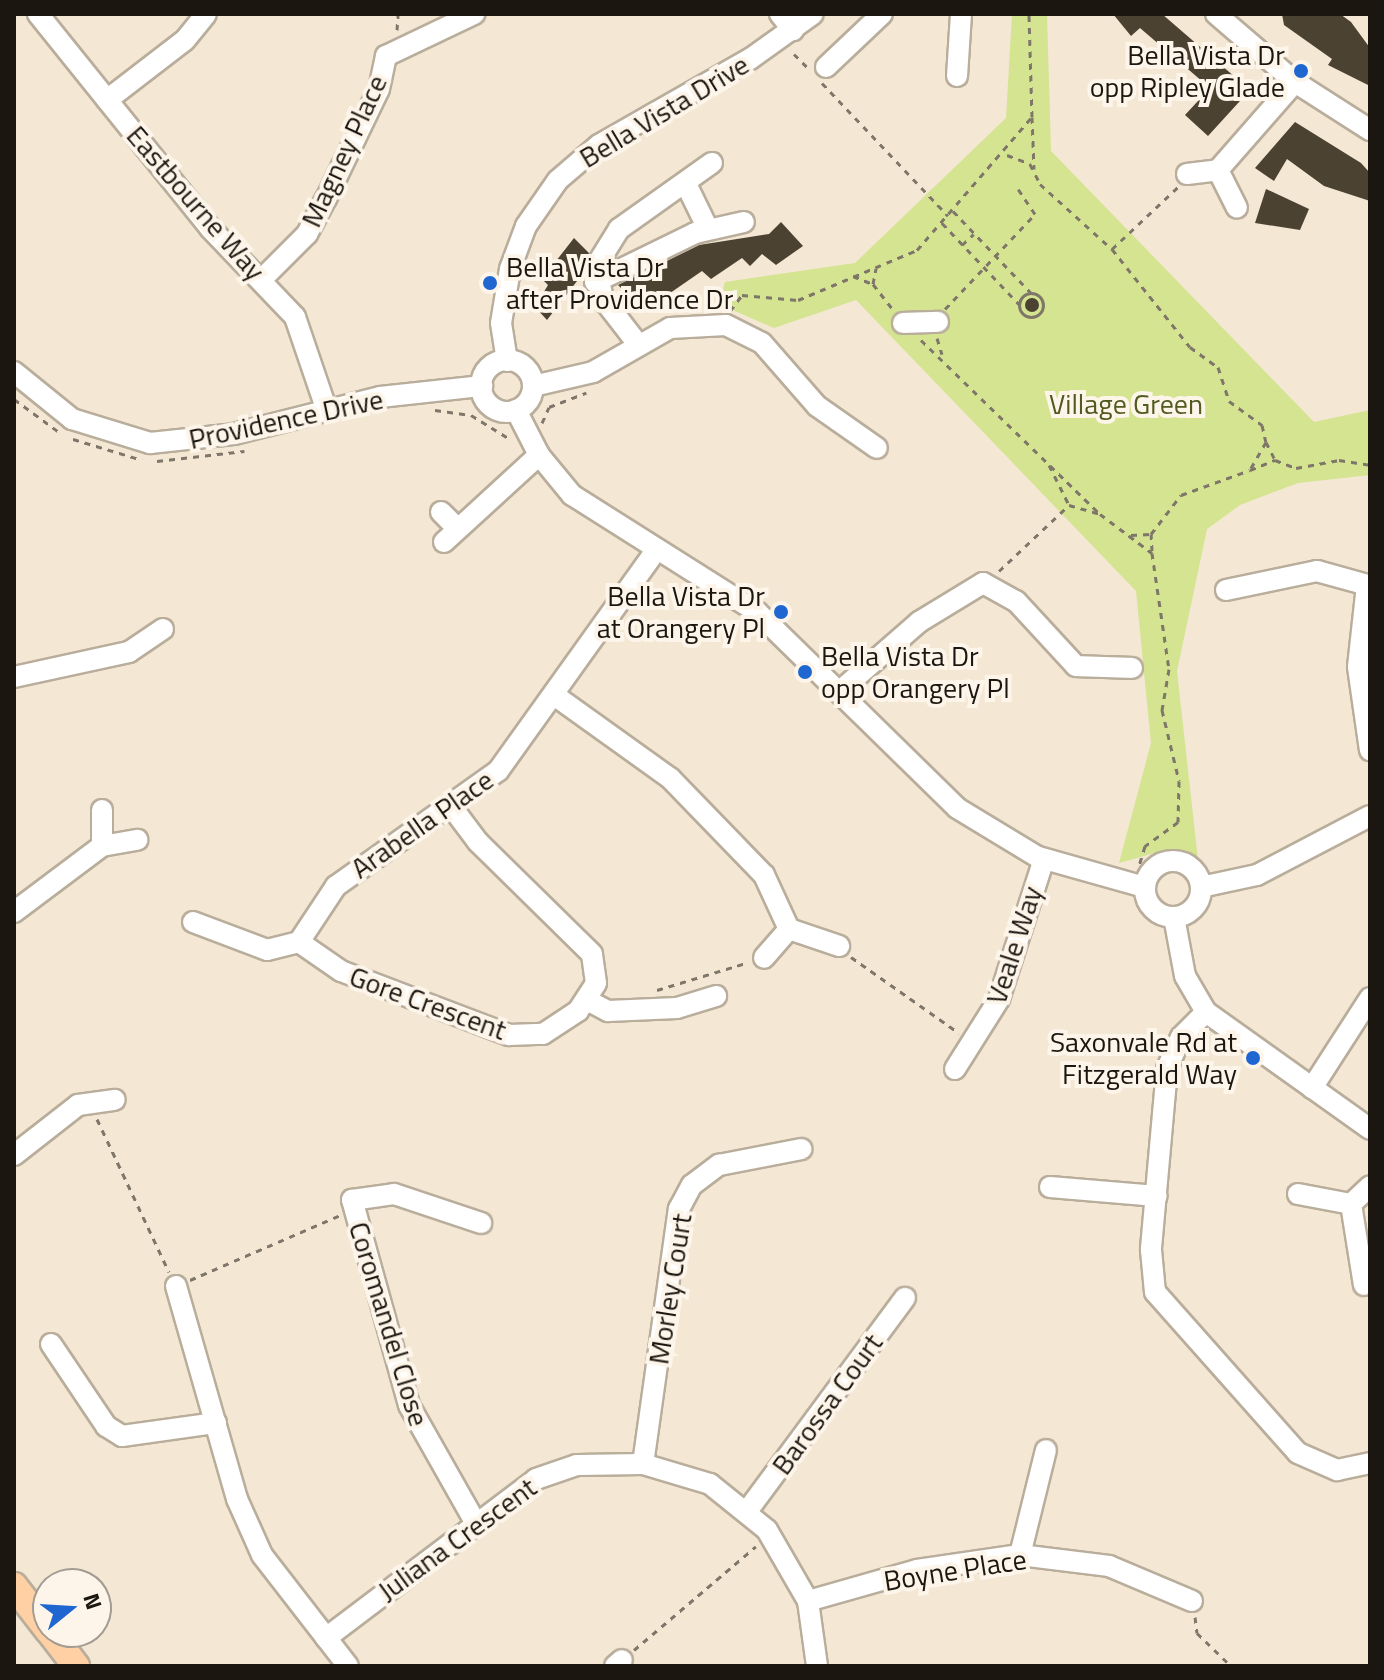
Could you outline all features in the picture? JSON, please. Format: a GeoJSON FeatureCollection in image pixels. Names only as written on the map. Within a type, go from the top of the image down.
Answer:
{"type":"FeatureCollection","features":[{"type":"Feature","properties":{"kind":"main road"},"geometry":{"type":"LineString","coordinates":[[14,1586],[32,1609]]}},
{"type":"Feature","properties":{"kind":"main road"},"geometry":{"type":"LineString","coordinates":[[62,1648],[76,1666]]}},
{"type":"Feature","properties":{"kind":"street","name":"Eastbourne Way"},"geometry":{"type":"LineString","coordinates":[[38,14],[210,228],[295,317],[326,408]]}},
{"type":"Feature","properties":{"kind":"street"},"geometry":{"type":"LineString","coordinates":[[107,100],[185,40],[206,14]]}},
{"type":"Feature","properties":{"kind":"street","name":"Magney Place"},"geometry":{"type":"LineString","coordinates":[[262,279],[313,222],[379,89],[386,56],[474,14]]}},
{"type":"Feature","properties":{"kind":"street","name":"Bella Vista Drive"},"geometry":{"type":"LineString","coordinates":[[507,361],[501,323],[510,269],[526,226],[558,180],[599,145],[787,22],[813,14]]}},
{"type":"Feature","properties":{"kind":"street"},"geometry":{"type":"LineString","coordinates":[[826,67],[882,14]]}},
{"type":"Feature","properties":{"kind":"street"},"geometry":{"type":"LineString","coordinates":[[957,76],[961,14]]}},
{"type":"Feature","properties":{"kind":"street"},"geometry":{"type":"LineString","coordinates":[[1216,14],[1295,82],[1370,130]]}},
{"type":"Feature","properties":{"kind":"street"},"geometry":{"type":"LineString","coordinates":[[1187,174],[1218,170],[1295,82]]}},
{"type":"Feature","properties":{"kind":"street"},"geometry":{"type":"LineString","coordinates":[[595,282],[612,236],[687,186],[712,163]]}},
{"type":"Feature","properties":{"kind":"street"},"geometry":{"type":"LineString","coordinates":[[1218,170],[1237,208]]}},
{"type":"Feature","properties":{"kind":"street"},"geometry":{"type":"LineString","coordinates":[[687,186],[708,229]]}},
{"type":"Feature","properties":{"kind":"street"},"geometry":{"type":"LineString","coordinates":[[595,282],[708,229],[744,222]]}},
{"type":"Feature","properties":{"kind":"street"},"geometry":{"type":"LineString","coordinates":[[595,282],[637,343]]}},
{"type":"Feature","properties":{"kind":"street"},"geometry":{"type":"LineString","coordinates":[[903,323],[938,322]]}},
{"type":"Feature","properties":{"kind":"street"},"geometry":{"type":"LineString","coordinates":[[516,410],[533,386],[584,376],[637,343],[688,324],[726,325],[762,343],[792,379],[845,432],[877,448]]}},
{"type":"Feature","properties":{"kind":"street"},"geometry":{"type":"LineString","coordinates":[[516,410],[491,406],[482,386],[487,370],[507,361],[527,370],[533,386]]}},
{"type":"Feature","properties":{"kind":"street","name":"Providence Drive"},"geometry":{"type":"LineString","coordinates":[[14,372],[72,419],[150,443],[234,434],[326,408],[482,386]]}},
{"type":"Feature","properties":{"kind":"street"},"geometry":{"type":"LineString","coordinates":[[516,410],[539,455],[582,503],[757,612],[957,808],[1044,859],[1140,886],[1152,908],[1174,917],[1194,909],[1201,887],[1192,868],[1172,861],[1155,868],[1140,886]]}},
{"type":"Feature","properties":{"kind":"street"},"geometry":{"type":"LineString","coordinates":[[447,527],[539,455]]}},
{"type":"Feature","properties":{"kind":"street","name":"Arabella Place"},"geometry":{"type":"LineString","coordinates":[[299,942],[336,886],[498,771],[656,550]]}},
{"type":"Feature","properties":{"kind":"street"},"geometry":{"type":"LineString","coordinates":[[1226,590],[1317,571],[1368,583],[1358,667],[1370,750]]}},
{"type":"Feature","properties":{"kind":"street"},"geometry":{"type":"LineString","coordinates":[[840,691],[919,622],[983,583],[1016,601],[1076,666],[1132,668]]}},
{"type":"Feature","properties":{"kind":"street"},"geometry":{"type":"LineString","coordinates":[[14,677],[129,652],[163,629]]}},
{"type":"Feature","properties":{"kind":"street"},"geometry":{"type":"LineString","coordinates":[[554,695],[685,792],[764,875],[789,929],[839,946]]}},
{"type":"Feature","properties":{"kind":"street"},"geometry":{"type":"LineString","coordinates":[[451,806],[478,842],[587,946],[596,973],[587,1000],[608,1011],[677,1008],[716,996]]}},
{"type":"Feature","properties":{"kind":"street"},"geometry":{"type":"LineString","coordinates":[[102,810],[102,846]]}},
{"type":"Feature","properties":{"kind":"street"},"geometry":{"type":"LineString","coordinates":[[1201,887],[1257,875],[1370,816]]}},
{"type":"Feature","properties":{"kind":"street"},"geometry":{"type":"LineString","coordinates":[[14,912],[102,846],[137,840]]}},
{"type":"Feature","properties":{"kind":"street","name":"Veale Way"},"geometry":{"type":"LineString","coordinates":[[955,1069],[999,999],[1044,859]]}},
{"type":"Feature","properties":{"kind":"street"},"geometry":{"type":"LineString","coordinates":[[1174,917],[1185,976],[1206,1012],[1370,1129]]}},
{"type":"Feature","properties":{"kind":"street"},"geometry":{"type":"LineString","coordinates":[[193,922],[267,950],[299,942]]}},
{"type":"Feature","properties":{"kind":"street"},"geometry":{"type":"LineString","coordinates":[[764,958],[789,929]]}},
{"type":"Feature","properties":{"kind":"street","name":"Gore Crescent"},"geometry":{"type":"LineString","coordinates":[[299,942],[341,971],[509,1035],[553,1030],[587,1000]]}},
{"type":"Feature","properties":{"kind":"street"},"geometry":{"type":"LineString","coordinates":[[1312,1088],[1364,1020],[1370,998]]}},
{"type":"Feature","properties":{"kind":"street"},"geometry":{"type":"LineString","coordinates":[[1206,1012],[1181,1037],[1167,1069],[1151,1272],[1158,1301],[1248,1401],[1311,1461],[1337,1470],[1370,1463]]}},
{"type":"Feature","properties":{"kind":"street"},"geometry":{"type":"LineString","coordinates":[[14,1155],[78,1105],[106,1101]]}},
{"type":"Feature","properties":{"kind":"street","name":"Morley Court"},"geometry":{"type":"LineString","coordinates":[[643,1464],[679,1209],[692,1185],[719,1165],[801,1149]]}},
{"type":"Feature","properties":{"kind":"street"},"geometry":{"type":"LineString","coordinates":[[1351,1204],[1370,1186]]}},
{"type":"Feature","properties":{"kind":"street"},"geometry":{"type":"LineString","coordinates":[[1050,1187],[1157,1196]]}},
{"type":"Feature","properties":{"kind":"street","name":"Coromandel Close"},"geometry":{"type":"LineString","coordinates":[[474,1520],[409,1405],[352,1200],[394,1194],[481,1223]]}},
{"type":"Feature","properties":{"kind":"street"},"geometry":{"type":"LineString","coordinates":[[1298,1194],[1351,1204]]}},
{"type":"Feature","properties":{"kind":"street"},"geometry":{"type":"LineString","coordinates":[[1351,1204],[1364,1285]]}},
{"type":"Feature","properties":{"kind":"street"},"geometry":{"type":"LineString","coordinates":[[176,1286],[216,1423],[262,1555],[348,1666]]}},
{"type":"Feature","properties":{"kind":"street","name":"Barossa Court"},"geometry":{"type":"LineString","coordinates":[[748,1510],[905,1298]]}},
{"type":"Feature","properties":{"kind":"street"},"geometry":{"type":"LineString","coordinates":[[51,1344],[106,1426],[122,1436],[216,1423]]}},
{"type":"Feature","properties":{"kind":"street"},"geometry":{"type":"LineString","coordinates":[[1020,1555],[1046,1450]]}},
{"type":"Feature","properties":{"kind":"street","name":"Juliana Crescent"},"geometry":{"type":"LineString","coordinates":[[326,1638],[474,1520],[536,1479],[577,1465],[643,1464],[691,1475],[748,1510],[770,1534],[808,1601],[817,1666]]}},
{"type":"Feature","properties":{"kind":"street","name":"Boyne Place"},"geometry":{"type":"LineString","coordinates":[[808,1601],[917,1570],[1020,1555],[1109,1566],[1192,1601]]}},
{"type":"Feature","properties":{"kind":"path"},"geometry":{"type":"LineString","coordinates":[[1029,14],[1034,171]]}},
{"type":"Feature","properties":{"kind":"path"},"geometry":{"type":"LineString","coordinates":[[794,54],[948,216]]}},
{"type":"Feature","properties":{"kind":"path"},"geometry":{"type":"LineString","coordinates":[[730,310],[742,295],[798,300],[917,250],[1007,155],[1032,117]]}},
{"type":"Feature","properties":{"kind":"path"},"geometry":{"type":"LineString","coordinates":[[1007,155],[1024,159],[1112,249],[1190,347],[1218,367],[1229,401],[1262,425],[1275,460],[1296,468],[1339,460],[1370,465]]}},
{"type":"Feature","properties":{"kind":"path"},"geometry":{"type":"LineString","coordinates":[[1112,249],[1187,174]]}},
{"type":"Feature","properties":{"kind":"path"},"geometry":{"type":"LineString","coordinates":[[944,357],[938,322],[1035,214],[1018,189]]}},
{"type":"Feature","properties":{"kind":"path"},"geometry":{"type":"LineString","coordinates":[[942,223],[1019,304],[1024,315],[1039,314],[1042,303],[953,211]]}},
{"type":"Feature","properties":{"kind":"path"},"geometry":{"type":"LineString","coordinates":[[962,245],[974,234]]}},
{"type":"Feature","properties":{"kind":"path"},"geometry":{"type":"LineString","coordinates":[[873,284],[876,266]]}},
{"type":"Feature","properties":{"kind":"path"},"geometry":{"type":"LineString","coordinates":[[853,276],[873,284],[903,323],[944,357],[1100,514],[1152,553]]}},
{"type":"Feature","properties":{"kind":"path"},"geometry":{"type":"LineString","coordinates":[[1019,304],[1031,293]]}},
{"type":"Feature","properties":{"kind":"path"},"geometry":{"type":"LineString","coordinates":[[1250,470],[1266,442]]}},
{"type":"Feature","properties":{"kind":"path"},"geometry":{"type":"LineString","coordinates":[[1140,886],[1145,846],[1178,822],[1179,781],[1162,710],[1169,669],[1151,534],[1181,495],[1275,460]]}},
{"type":"Feature","properties":{"kind":"path"},"geometry":{"type":"LineString","coordinates":[[1047,462],[1069,505],[1100,514]]}},
{"type":"Feature","properties":{"kind":"path"},"geometry":{"type":"LineString","coordinates":[[983,583],[1069,505]]}},
{"type":"Feature","properties":{"kind":"path"},"geometry":{"type":"LineString","coordinates":[[1131,535],[1151,534]]}},
{"type":"Feature","properties":{"kind":"path"},"geometry":{"type":"LineString","coordinates":[[839,946],[972,1042]]}},
{"type":"Feature","properties":{"kind":"path"},"geometry":{"type":"LineString","coordinates":[[644,994],[764,958]]}},
{"type":"Feature","properties":{"kind":"path"},"geometry":{"type":"LineString","coordinates":[[106,1101],[97,1122],[176,1286],[333,1223],[352,1200]]}},
{"type":"Feature","properties":{"kind":"path"},"geometry":{"type":"LineString","coordinates":[[619,1663],[770,1534]]}},
{"type":"Feature","properties":{"kind":"path"},"geometry":{"type":"LineString","coordinates":[[1192,1601],[1197,1633],[1231,1666]]}},
{"type":"Feature","properties":{"kind":"green space","name":"Village Green"},"geometry":{"type":"Polygon","coordinates":[[[1012,14],[1047,14],[1051,151],[1314,422],[1370,410],[1370,475],[1298,483],[1240,505],[1207,529],[1177,671],[1198,860],[1165,850],[1119,863],[1151,743],[1136,591],[856,300],[774,328],[719,304],[725,282],[855,263],[1006,118],[1012,14]]]}},
{"type":"Feature","properties":{"kind":"building"},"geometry":{"type":"Polygon","coordinates":[[[1113,14],[1162,14],[1250,90],[1208,136],[1185,115],[1210,88],[1140,28],[1131,36],[1113,14]]]}},
{"type":"Feature","properties":{"kind":"building"},"geometry":{"type":"Polygon","coordinates":[[[1282,14],[1340,14],[1351,22],[1370,48],[1370,86],[1328,65],[1332,59],[1284,25],[1282,14]]]}},
{"type":"Feature","properties":{"kind":"building"},"geometry":{"type":"Polygon","coordinates":[[[1295,122],[1361,163],[1370,173],[1370,201],[1324,186],[1287,159],[1274,181],[1255,168],[1295,122]]]}},
{"type":"Feature","properties":{"kind":"building"},"geometry":{"type":"Polygon","coordinates":[[[1266,189],[1309,209],[1300,230],[1255,223],[1266,189]]]}},
{"type":"Feature","properties":{"kind":"building"},"geometry":{"type":"Polygon","coordinates":[[[781,222],[803,246],[776,265],[762,254],[750,266],[742,258],[711,279],[702,271],[660,300],[651,293],[638,305],[618,285],[699,245],[769,234],[781,222]]]}},
{"type":"Feature","properties":{"kind":"building"},"geometry":{"type":"Polygon","coordinates":[[[574,238],[589,253],[584,272],[547,320],[535,307],[548,285],[542,279],[574,238]]]}},
{"type":"Feature","properties":{"kind":"building"},"geometry":{"type":"Polygon","coordinates":[[[1032,298],[1039,305],[1032,312],[1025,305],[1032,298]]]}},
{"type":"Feature","properties":{"kind":"place","name":"Bella Vista Dr opp Ripley Glade"},"geometry":{"type":"Point","coordinates":[1301,71]}},
{"type":"Feature","properties":{"kind":"place","name":"Bella Vista Dr after Providence Dr"},"geometry":{"type":"Point","coordinates":[490,283]}},
{"type":"Feature","properties":{"kind":"place","name":"Bella Vista Dr at Orangery Pl"},"geometry":{"type":"Point","coordinates":[781,612]}},
{"type":"Feature","properties":{"kind":"place","name":"Bella Vista Dr opp Orangery Pl"},"geometry":{"type":"Point","coordinates":[805,672]}},
{"type":"Feature","properties":{"kind":"place","name":"Saxonvale Rd at Fitzgerald Way"},"geometry":{"type":"Point","coordinates":[1253,1058]}}]}
